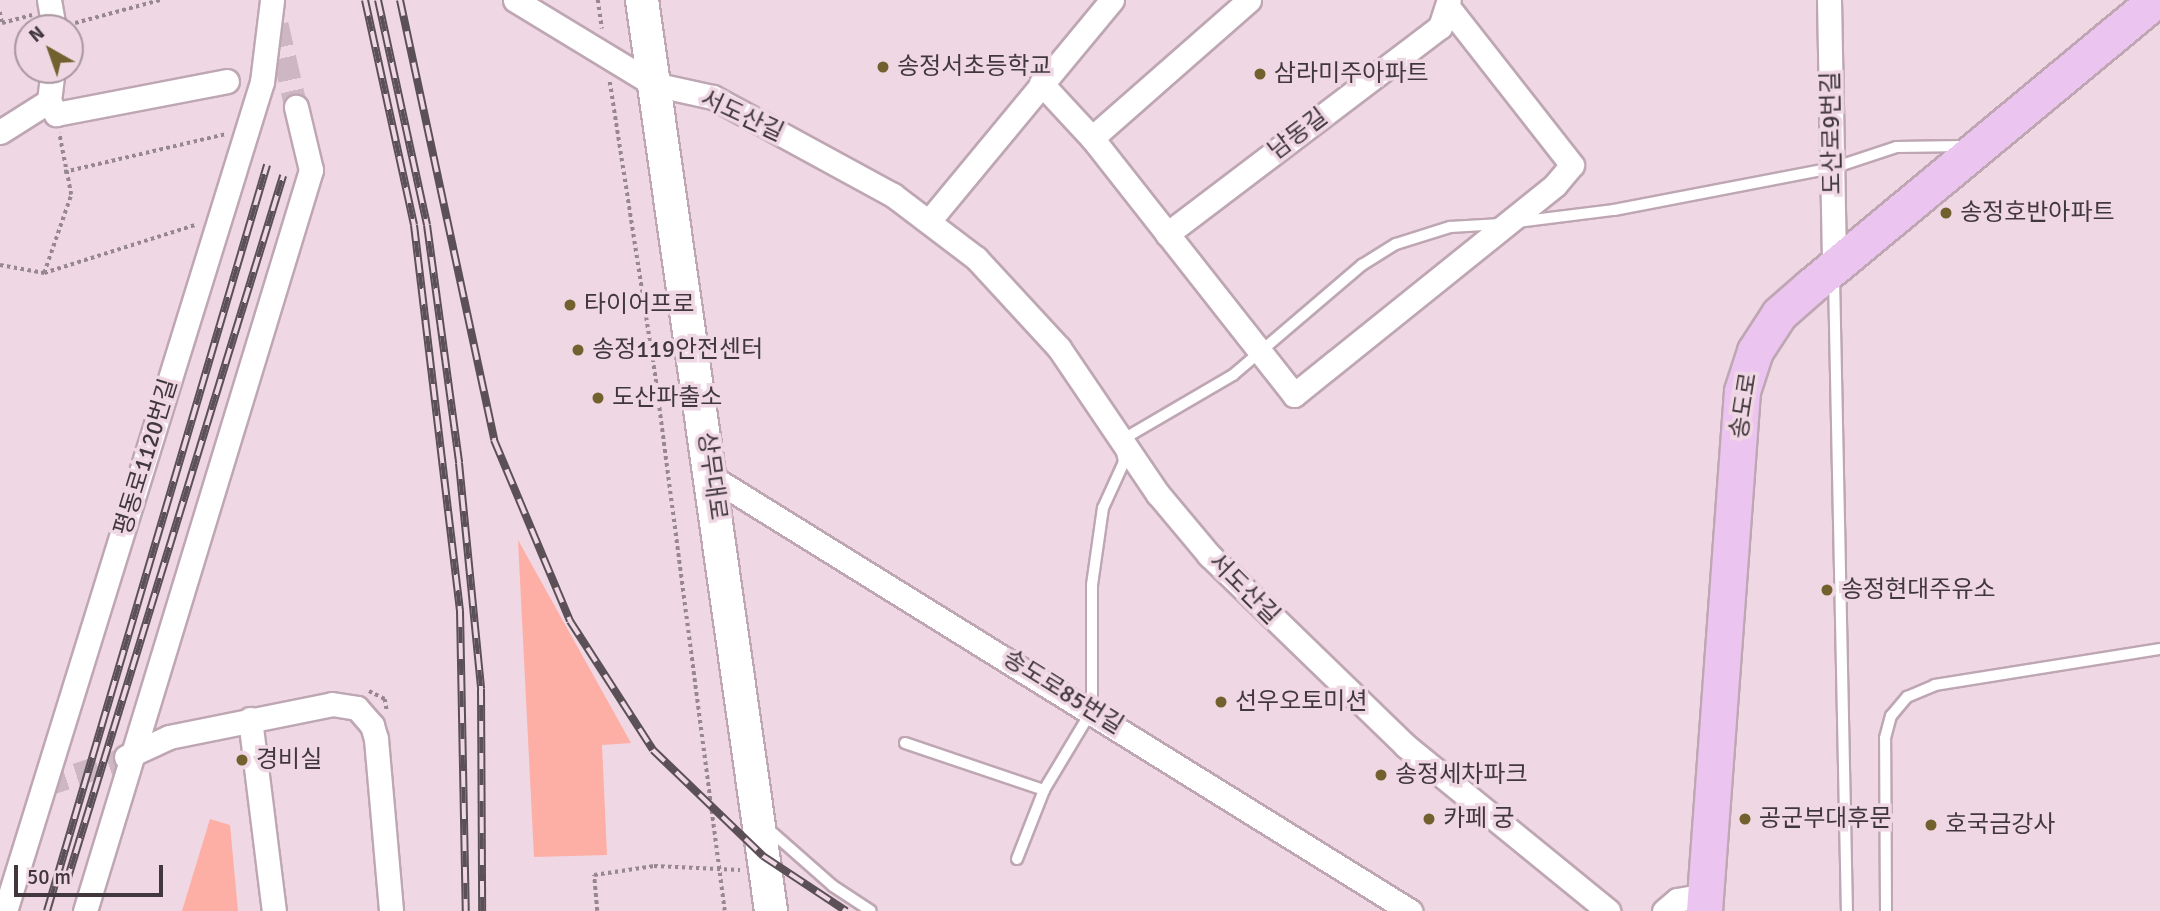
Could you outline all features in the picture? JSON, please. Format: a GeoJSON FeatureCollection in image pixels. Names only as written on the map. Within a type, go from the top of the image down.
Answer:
{"type":"FeatureCollection","features":[{"type":"Feature","properties":{"kind":"main road","name":"상무대로"},"geometry":{"type":"LineString","coordinates":[[642,0],[713,478],[771,911]]}},
{"type":"Feature","properties":{"kind":"main road","name":"송도로"},"geometry":{"type":"LineString","coordinates":[[1705,903],[1742,391],[1755,351],[1779,314],[2155,0]]}},
{"type":"Feature","properties":{"kind":"street","name":"서도산길"},"geometry":{"type":"LineString","coordinates":[[515,0],[606,52],[653,84],[713,97],[893,195],[929,221],[1013,295],[1059,348],[1120,441],[1209,555],[1406,746],[1608,911]]}},
{"type":"Feature","properties":{"kind":"street"},"geometry":{"type":"LineString","coordinates":[[929,221],[1112,0]]}},
{"type":"Feature","properties":{"kind":"street"},"geometry":{"type":"LineString","coordinates":[[1092,138],[1249,0]]}},
{"type":"Feature","properties":{"kind":"street","name":"도산로9번길"},"geometry":{"type":"LineString","coordinates":[[1829,0],[1834,267]]}},
{"type":"Feature","properties":{"kind":"street"},"geometry":{"type":"LineString","coordinates":[[1041,83],[1092,138],[1294,395],[1507,223],[1572,165],[1448,4]]}},
{"type":"Feature","properties":{"kind":"street","name":"남동길"},"geometry":{"type":"LineString","coordinates":[[1167,234],[1440,27],[1448,4]]}},
{"type":"Feature","properties":{"kind":"street","name":"평동로1120번길"},"geometry":{"type":"LineString","coordinates":[[5,911],[262,82],[274,11]]}},
{"type":"Feature","properties":{"kind":"street"},"geometry":{"type":"LineString","coordinates":[[0,132],[53,107],[227,81]]}},
{"type":"Feature","properties":{"kind":"street"},"geometry":{"type":"LineString","coordinates":[[53,84],[53,107]]}},
{"type":"Feature","properties":{"kind":"street"},"geometry":{"type":"LineString","coordinates":[[85,911],[128,756],[311,170],[296,107]]}},
{"type":"Feature","properties":{"kind":"street","name":"송도로85번길"},"geometry":{"type":"LineString","coordinates":[[713,478],[1092,709],[1410,911]]}},
{"type":"Feature","properties":{"kind":"street"},"geometry":{"type":"LineString","coordinates":[[128,756],[169,737],[332,704],[346,703],[365,713],[376,738],[391,911]]}},
{"type":"Feature","properties":{"kind":"street"},"geometry":{"type":"LineString","coordinates":[[250,719],[274,911]]}},
{"type":"Feature","properties":{"kind":"street"},"geometry":{"type":"LineString","coordinates":[[1664,911],[1677,900],[1705,903]]}},
{"type":"Feature","properties":{"kind":"lane"},"geometry":{"type":"LineString","coordinates":[[1017,859],[1044,790],[1092,709],[1092,585],[1103,508],[1124,461],[1120,441],[1260,354],[1362,265],[1396,244],[1450,227],[1614,210],[1833,168],[1896,147],[1982,145]]}},
{"type":"Feature","properties":{"kind":"lane"},"geometry":{"type":"LineString","coordinates":[[1834,267],[1847,911]]}},
{"type":"Feature","properties":{"kind":"lane"},"geometry":{"type":"LineString","coordinates":[[1886,911],[1885,738],[1891,716],[1907,697],[1935,685],[2160,649]]}},
{"type":"Feature","properties":{"kind":"lane"},"geometry":{"type":"LineString","coordinates":[[905,743],[1044,790]]}},
{"type":"Feature","properties":{"kind":"lane"},"geometry":{"type":"LineString","coordinates":[[759,821],[832,886],[871,911]]}},
{"type":"Feature","properties":{"kind":"path"},"geometry":{"type":"LineString","coordinates":[[69,14],[160,0]]}},
{"type":"Feature","properties":{"kind":"path"},"geometry":{"type":"LineString","coordinates":[[598,0],[656,380],[724,911]]}},
{"type":"Feature","properties":{"kind":"path"},"geometry":{"type":"LineString","coordinates":[[0,12],[2,23],[14,21]]}},
{"type":"Feature","properties":{"kind":"path"},"geometry":{"type":"LineString","coordinates":[[44,272],[71,195],[64,172],[53,107]]}},
{"type":"Feature","properties":{"kind":"path"},"geometry":{"type":"LineString","coordinates":[[223,146],[230,121]]}},
{"type":"Feature","properties":{"kind":"path"},"geometry":{"type":"LineString","coordinates":[[64,172],[226,133]]}},
{"type":"Feature","properties":{"kind":"path"},"geometry":{"type":"LineString","coordinates":[[0,265],[44,272],[198,223]]}},
{"type":"Feature","properties":{"kind":"path"},"geometry":{"type":"LineString","coordinates":[[365,691],[385,699],[389,723]]}},
{"type":"Feature","properties":{"kind":"path"},"geometry":{"type":"LineString","coordinates":[[597,911],[594,875],[654,866],[765,871]]}},
{"type":"Feature","properties":{"kind":"shaded area"},"geometry":{"type":"Polygon","coordinates":[[[518,540],[631,743],[602,745],[607,855],[534,857],[518,540]]]}},
{"type":"Feature","properties":{"kind":"shaded area"},"geometry":{"type":"Polygon","coordinates":[[[210,819],[230,825],[238,911],[182,911],[210,819]]]}},
{"type":"Feature","properties":{"kind":"tunnel"},"geometry":{"type":"LineString","coordinates":[[277,24],[296,107]]}},
{"type":"Feature","properties":{"kind":"tunnel"},"geometry":{"type":"LineString","coordinates":[[44,785],[123,759]]}},
{"type":"Feature","properties":{"kind":"railway"},"geometry":{"type":"LineString","coordinates":[[365,0],[414,225],[460,611],[466,911]]}},
{"type":"Feature","properties":{"kind":"railway"},"geometry":{"type":"LineString","coordinates":[[378,0],[427,225],[459,463],[481,689],[482,911]]}},
{"type":"Feature","properties":{"kind":"railway"},"geometry":{"type":"LineString","coordinates":[[400,0],[494,440],[570,621],[653,750],[763,856],[846,911]]}},
{"type":"Feature","properties":{"kind":"railway"},"geometry":{"type":"LineString","coordinates":[[47,911],[267,165]]}},
{"type":"Feature","properties":{"kind":"railway"},"geometry":{"type":"LineString","coordinates":[[66,884],[283,176]]}},
{"type":"Feature","properties":{"kind":"place","name":"송정서초등학교"},"geometry":{"type":"Point","coordinates":[883,67]}},
{"type":"Feature","properties":{"kind":"place","name":"삼라미주아파트"},"geometry":{"type":"Point","coordinates":[1260,74]}},
{"type":"Feature","properties":{"kind":"place","name":"송정호반아파트"},"geometry":{"type":"Point","coordinates":[1946,213]}},
{"type":"Feature","properties":{"kind":"place","name":"타이어프로"},"geometry":{"type":"Point","coordinates":[570,305]}},
{"type":"Feature","properties":{"kind":"place","name":"송정119안전센터"},"geometry":{"type":"Point","coordinates":[578,350]}},
{"type":"Feature","properties":{"kind":"place","name":"도산파출소"},"geometry":{"type":"Point","coordinates":[598,398]}},
{"type":"Feature","properties":{"kind":"place","name":"송정현대주유소"},"geometry":{"type":"Point","coordinates":[1827,590]}},
{"type":"Feature","properties":{"kind":"place","name":"선우오토미션"},"geometry":{"type":"Point","coordinates":[1221,702]}},
{"type":"Feature","properties":{"kind":"place","name":"경비실"},"geometry":{"type":"Point","coordinates":[242,760]}},
{"type":"Feature","properties":{"kind":"place","name":"송정세차파크"},"geometry":{"type":"Point","coordinates":[1381,775]}},
{"type":"Feature","properties":{"kind":"place","name":"카페 궁"},"geometry":{"type":"Point","coordinates":[1429,819]}},
{"type":"Feature","properties":{"kind":"place","name":"공군부대후문"},"geometry":{"type":"Point","coordinates":[1745,819]}},
{"type":"Feature","properties":{"kind":"place","name":"호국금강사"},"geometry":{"type":"Point","coordinates":[1931,825]}}]}
